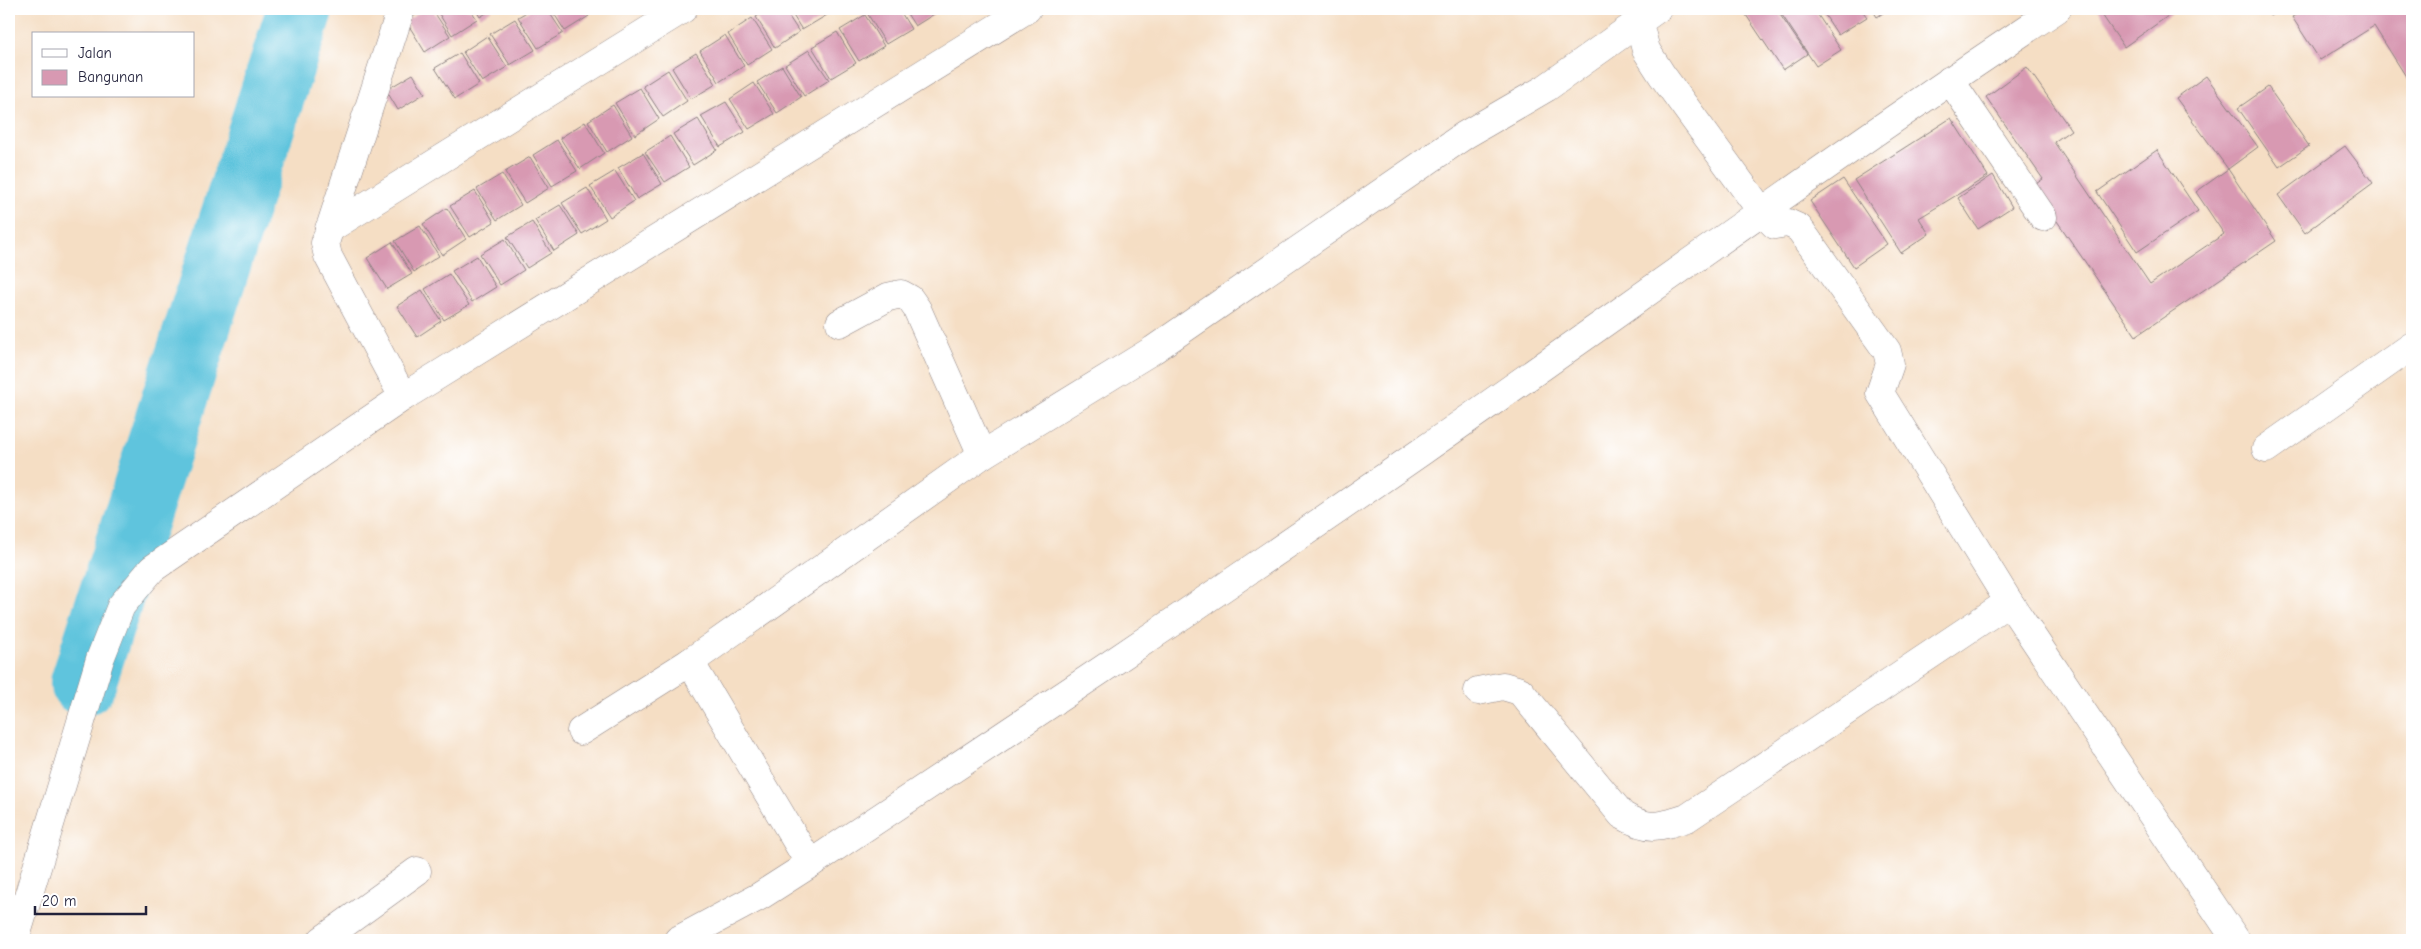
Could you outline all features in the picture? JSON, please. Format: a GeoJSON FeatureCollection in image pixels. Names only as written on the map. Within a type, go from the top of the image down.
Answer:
{"type":"FeatureCollection","features":[{"type":"Feature","properties":{"kind":"street"},"geometry":{"type":"LineString","coordinates":[[401,9],[325,243],[328,256],[403,397]]}},
{"type":"Feature","properties":{"kind":"street"},"geometry":{"type":"LineString","coordinates":[[329,230],[682,9]]}},
{"type":"Feature","properties":{"kind":"street"},"geometry":{"type":"LineString","coordinates":[[15,940],[100,659],[121,606],[152,569],[403,397],[1027,9]]}},
{"type":"Feature","properties":{"kind":"street"},"geometry":{"type":"LineString","coordinates":[[678,940],[760,896],[810,864],[1144,641],[1411,459],[1950,80],[2057,9]]}},
{"type":"Feature","properties":{"kind":"street"},"geometry":{"type":"LineString","coordinates":[[1643,14],[1646,50],[1662,75],[1762,212],[1775,225],[1788,223],[1799,228],[1887,351],[1890,364],[1880,393],[2009,602],[2236,940]]}},
{"type":"Feature","properties":{"kind":"street"},"geometry":{"type":"LineString","coordinates":[[581,731],[690,662],[982,455],[1153,350],[1465,135],[1546,88],[1643,14]]}},
{"type":"Feature","properties":{"kind":"street"},"geometry":{"type":"LineString","coordinates":[[1950,80],[2043,217]]}},
{"type":"Feature","properties":{"kind":"street"},"geometry":{"type":"LineString","coordinates":[[840,323],[888,297],[901,294],[910,299],[917,309],[982,455]]}},
{"type":"Feature","properties":{"kind":"street"},"geometry":{"type":"LineString","coordinates":[[2266,449],[2412,346]]}},
{"type":"Feature","properties":{"kind":"street"},"geometry":{"type":"LineString","coordinates":[[1478,691],[1503,686],[1520,691],[1622,815],[1639,825],[1660,827],[1687,818],[2009,602]]}},
{"type":"Feature","properties":{"kind":"street"},"geometry":{"type":"LineString","coordinates":[[690,662],[810,864]]}},
{"type":"Feature","properties":{"kind":"street"},"geometry":{"type":"LineString","coordinates":[[322,940],[417,870]]}},
{"type":"Feature","properties":{"kind":"building"},"geometry":{"type":"Polygon","coordinates":[[[425,9],[432,9],[450,36],[425,52],[406,21],[425,9]]]}},
{"type":"Feature","properties":{"kind":"building"},"geometry":{"type":"Polygon","coordinates":[[[436,9],[470,9],[477,19],[452,35],[436,9]]]}},
{"type":"Feature","properties":{"kind":"building"},"geometry":{"type":"Polygon","coordinates":[[[475,9],[493,9],[480,17],[475,9]]]}},
{"type":"Feature","properties":{"kind":"building"},"geometry":{"type":"Polygon","coordinates":[[[532,9],[547,9],[563,33],[538,48],[518,17],[532,9]]]}},
{"type":"Feature","properties":{"kind":"building"},"geometry":{"type":"Polygon","coordinates":[[[551,9],[585,9],[589,16],[565,31],[551,9]]]}},
{"type":"Feature","properties":{"kind":"building"},"geometry":{"type":"Polygon","coordinates":[[[768,9],[784,9],[799,32],[775,48],[756,17],[768,9]]]}},
{"type":"Feature","properties":{"kind":"building"},"geometry":{"type":"Polygon","coordinates":[[[789,9],[823,9],[827,15],[802,30],[789,9]]]}},
{"type":"Feature","properties":{"kind":"building"},"geometry":{"type":"Polygon","coordinates":[[[875,9],[899,9],[911,29],[886,44],[867,13],[875,9]]]}},
{"type":"Feature","properties":{"kind":"building"},"geometry":{"type":"Polygon","coordinates":[[[904,9],[938,9],[939,11],[915,26],[904,9]]]}},
{"type":"Feature","properties":{"kind":"building"},"geometry":{"type":"Polygon","coordinates":[[[1742,9],[1776,9],[1807,54],[1783,70],[1742,9]]]}},
{"type":"Feature","properties":{"kind":"building"},"geometry":{"type":"Polygon","coordinates":[[[1778,9],[1814,9],[1841,50],[1816,66],[1778,9]]]}},
{"type":"Feature","properties":{"kind":"building"},"geometry":{"type":"Polygon","coordinates":[[[1821,9],[1861,9],[1867,17],[1838,35],[1821,9]]]}},
{"type":"Feature","properties":{"kind":"building"},"geometry":{"type":"Polygon","coordinates":[[[1872,9],[1889,9],[1877,17],[1872,9]]]}},
{"type":"Feature","properties":{"kind":"building"},"geometry":{"type":"Polygon","coordinates":[[[2098,9],[2174,9],[2175,11],[2124,47],[2098,9]]]}},
{"type":"Feature","properties":{"kind":"building"},"geometry":{"type":"Polygon","coordinates":[[[2266,9],[2281,9],[2270,16],[2266,9]]]}},
{"type":"Feature","properties":{"kind":"building"},"geometry":{"type":"Polygon","coordinates":[[[2306,9],[2412,9],[2412,86],[2374,26],[2320,60],[2292,17],[2306,9]]]}},
{"type":"Feature","properties":{"kind":"building"},"geometry":{"type":"Polygon","coordinates":[[[865,15],[884,46],[859,61],[840,30],[865,15]]]}},
{"type":"Feature","properties":{"kind":"building"},"geometry":{"type":"Polygon","coordinates":[[[752,18],[772,49],[747,65],[728,34],[752,18]]]}},
{"type":"Feature","properties":{"kind":"building"},"geometry":{"type":"Polygon","coordinates":[[[515,19],[535,50],[510,65],[490,34],[515,19]]]}},
{"type":"Feature","properties":{"kind":"building"},"geometry":{"type":"Polygon","coordinates":[[[837,32],[856,63],[831,78],[812,47],[837,32]]]}},
{"type":"Feature","properties":{"kind":"building"},"geometry":{"type":"Polygon","coordinates":[[[725,35],[744,66],[719,82],[700,51],[725,35]]]}},
{"type":"Feature","properties":{"kind":"building"},"geometry":{"type":"Polygon","coordinates":[[[487,36],[507,67],[482,82],[463,52],[487,36]]]}},
{"type":"Feature","properties":{"kind":"building"},"geometry":{"type":"Polygon","coordinates":[[[809,50],[829,80],[804,96],[785,65],[809,50]]]}},
{"type":"Feature","properties":{"kind":"building"},"geometry":{"type":"Polygon","coordinates":[[[460,53],[479,84],[455,99],[435,68],[460,53]]]}},
{"type":"Feature","properties":{"kind":"building"},"geometry":{"type":"Polygon","coordinates":[[[696,53],[716,84],[691,99],[672,68],[696,53]]]}},
{"type":"Feature","properties":{"kind":"building"},"geometry":{"type":"Polygon","coordinates":[[[782,66],[801,97],[777,113],[757,82],[782,66]]]}},
{"type":"Feature","properties":{"kind":"building"},"geometry":{"type":"Polygon","coordinates":[[[2027,67],[2071,130],[2054,142],[2150,284],[2224,234],[2196,192],[2228,169],[2276,241],[2136,336],[2033,186],[2043,179],[1986,97],[2027,67]]]}},
{"type":"Feature","properties":{"kind":"building"},"geometry":{"type":"Polygon","coordinates":[[[668,70],[687,101],[663,117],[643,86],[668,70]]]}},
{"type":"Feature","properties":{"kind":"building"},"geometry":{"type":"Polygon","coordinates":[[[413,74],[425,93],[398,110],[386,90],[413,74]]]}},
{"type":"Feature","properties":{"kind":"building"},"geometry":{"type":"Polygon","coordinates":[[[2206,76],[2258,147],[2228,169],[2176,98],[2206,76]]]}},
{"type":"Feature","properties":{"kind":"building"},"geometry":{"type":"Polygon","coordinates":[[[754,83],[774,114],[749,129],[730,99],[754,83]]]}},
{"type":"Feature","properties":{"kind":"building"},"geometry":{"type":"Polygon","coordinates":[[[2268,87],[2309,146],[2279,167],[2238,108],[2268,87]]]}},
{"type":"Feature","properties":{"kind":"building"},"geometry":{"type":"Polygon","coordinates":[[[640,88],[659,119],[635,135],[615,103],[640,88]]]}},
{"type":"Feature","properties":{"kind":"building"},"geometry":{"type":"Polygon","coordinates":[[[726,102],[745,132],[720,147],[701,116],[726,102]]]}},
{"type":"Feature","properties":{"kind":"building"},"geometry":{"type":"Polygon","coordinates":[[[613,105],[632,136],[607,152],[588,121],[613,105]]]}},
{"type":"Feature","properties":{"kind":"building"},"geometry":{"type":"Polygon","coordinates":[[[1951,118],[1988,176],[1919,218],[1929,234],[1901,253],[1854,180],[1951,118]]]}},
{"type":"Feature","properties":{"kind":"building"},"geometry":{"type":"Polygon","coordinates":[[[698,119],[717,150],[693,165],[673,134],[698,119]]]}},
{"type":"Feature","properties":{"kind":"building"},"geometry":{"type":"Polygon","coordinates":[[[585,122],[604,153],[580,169],[560,138],[585,122]]]}},
{"type":"Feature","properties":{"kind":"building"},"geometry":{"type":"Polygon","coordinates":[[[670,136],[689,167],[665,182],[645,152],[670,136]]]}},
{"type":"Feature","properties":{"kind":"building"},"geometry":{"type":"Polygon","coordinates":[[[557,140],[577,171],[552,186],[533,155],[557,140]]]}},
{"type":"Feature","properties":{"kind":"building"},"geometry":{"type":"Polygon","coordinates":[[[2345,146],[2373,183],[2305,233],[2278,195],[2345,146]]]}},
{"type":"Feature","properties":{"kind":"building"},"geometry":{"type":"Polygon","coordinates":[[[2157,150],[2198,211],[2137,252],[2097,192],[2157,150]]]}},
{"type":"Feature","properties":{"kind":"building"},"geometry":{"type":"Polygon","coordinates":[[[643,153],[662,184],[637,199],[618,168],[643,153]]]}},
{"type":"Feature","properties":{"kind":"building"},"geometry":{"type":"Polygon","coordinates":[[[530,157],[549,188],[525,203],[505,172],[530,157]]]}},
{"type":"Feature","properties":{"kind":"building"},"geometry":{"type":"Polygon","coordinates":[[[615,171],[634,201],[610,217],[590,186],[615,171]]]}},
{"type":"Feature","properties":{"kind":"building"},"geometry":{"type":"Polygon","coordinates":[[[502,174],[521,205],[497,220],[477,189],[502,174]]]}},
{"type":"Feature","properties":{"kind":"building"},"geometry":{"type":"Polygon","coordinates":[[[1993,175],[2012,207],[1978,229],[1958,198],[1993,175]]]}},
{"type":"Feature","properties":{"kind":"building"},"geometry":{"type":"Polygon","coordinates":[[[1843,179],[1887,244],[1854,267],[1810,201],[1843,179]]]}},
{"type":"Feature","properties":{"kind":"building"},"geometry":{"type":"Polygon","coordinates":[[[587,188],[606,219],[582,234],[562,203],[587,188]]]}},
{"type":"Feature","properties":{"kind":"building"},"geometry":{"type":"Polygon","coordinates":[[[475,191],[494,222],[470,237],[450,206],[475,191]]]}},
{"type":"Feature","properties":{"kind":"building"},"geometry":{"type":"Polygon","coordinates":[[[560,205],[579,235],[554,251],[535,220],[560,205]]]}},
{"type":"Feature","properties":{"kind":"building"},"geometry":{"type":"Polygon","coordinates":[[[447,208],[466,239],[442,255],[423,224],[447,208]]]}},
{"type":"Feature","properties":{"kind":"building"},"geometry":{"type":"Polygon","coordinates":[[[532,222],[551,253],[527,268],[507,237],[532,222]]]}},
{"type":"Feature","properties":{"kind":"building"},"geometry":{"type":"Polygon","coordinates":[[[420,226],[439,256],[414,272],[395,241],[420,226]]]}},
{"type":"Feature","properties":{"kind":"building"},"geometry":{"type":"Polygon","coordinates":[[[505,239],[524,270],[500,285],[480,254],[505,239]]]}},
{"type":"Feature","properties":{"kind":"building"},"geometry":{"type":"Polygon","coordinates":[[[392,242],[412,274],[387,289],[367,258],[392,242]]]}},
{"type":"Feature","properties":{"kind":"building"},"geometry":{"type":"Polygon","coordinates":[[[477,256],[496,287],[472,302],[452,271],[477,256]]]}},
{"type":"Feature","properties":{"kind":"building"},"geometry":{"type":"Polygon","coordinates":[[[449,274],[469,305],[444,320],[425,289],[449,274]]]}},
{"type":"Feature","properties":{"kind":"building"},"geometry":{"type":"Polygon","coordinates":[[[422,290],[441,321],[417,337],[397,306],[422,290]]]}},
{"type":"Feature","properties":{"kind":"waterway"},"geometry":{"type":"LineString","coordinates":[[83,683],[300,9]]}}]}
